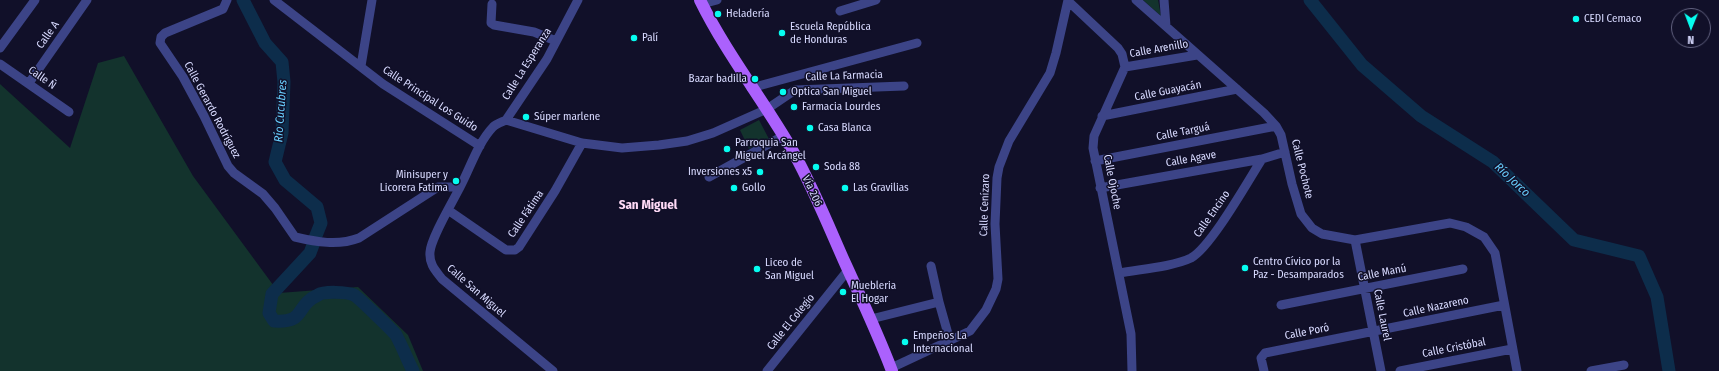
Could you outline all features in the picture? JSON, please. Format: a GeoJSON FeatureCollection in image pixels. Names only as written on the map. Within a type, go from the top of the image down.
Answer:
{"type":"FeatureCollection","features":[{"type":"Feature","properties":{"kind":"main road","name":"Vía 206"},"geometry":{"type":"LineString","coordinates":[[701,2],[752,88],[783,136],[811,189],[871,319],[891,370]]}},
{"type":"Feature","properties":{"kind":"street"},"geometry":{"type":"LineString","coordinates":[[0,48],[34,0]]}},
{"type":"Feature","properties":{"kind":"street","name":"Calle A"},"geometry":{"type":"LineString","coordinates":[[29,83],[86,0]]}},
{"type":"Feature","properties":{"kind":"street","name":"Calle Gerardo Rodríguez"},"geometry":{"type":"LineString","coordinates":[[227,0],[223,9],[164,33],[160,42],[200,109],[228,166],[234,173],[263,194],[275,208],[294,236],[318,242],[347,243],[359,238],[438,187],[460,187]]}},
{"type":"Feature","properties":{"kind":"street","name":"Calle Principal Los Guido"},"geometry":{"type":"LineString","coordinates":[[274,0],[361,66],[382,84],[480,146],[494,126],[506,120]]}},
{"type":"Feature","properties":{"kind":"street"},"geometry":{"type":"LineString","coordinates":[[361,66],[372,0]]}},
{"type":"Feature","properties":{"kind":"street","name":"Calle La Esperanza"},"geometry":{"type":"LineString","coordinates":[[506,120],[547,59],[578,0]]}},
{"type":"Feature","properties":{"kind":"street"},"geometry":{"type":"LineString","coordinates":[[701,2],[717,0]]}},
{"type":"Feature","properties":{"kind":"street"},"geometry":{"type":"LineString","coordinates":[[840,11],[876,0]]}},
{"type":"Feature","properties":{"kind":"street","name":"Calle Pochote"},"geometry":{"type":"LineString","coordinates":[[1136,0],[1197,55],[1264,112],[1276,126],[1281,135],[1292,184],[1301,214],[1312,228],[1322,234],[1355,240],[1450,223],[1466,227],[1484,237],[1495,253],[1517,371]]}},
{"type":"Feature","properties":{"kind":"street"},"geometry":{"type":"LineString","coordinates":[[1164,0],[1166,26]]}},
{"type":"Feature","properties":{"kind":"street"},"geometry":{"type":"LineString","coordinates":[[1068,1],[1118,48],[1122,54],[1124,67]]}},
{"type":"Feature","properties":{"kind":"street","name":"Calle Cenízaro"},"geometry":{"type":"LineString","coordinates":[[891,370],[970,331],[986,310],[996,290],[998,279],[995,224],[997,178],[999,167],[1008,141],[1050,73],[1068,1]]}},
{"type":"Feature","properties":{"kind":"street"},"geometry":{"type":"LineString","coordinates":[[492,4],[490,19],[491,23],[494,25],[534,32],[556,41]]}},
{"type":"Feature","properties":{"kind":"street"},"geometry":{"type":"LineString","coordinates":[[752,88],[917,43]]}},
{"type":"Feature","properties":{"kind":"street","name":"Calle Arenillo"},"geometry":{"type":"LineString","coordinates":[[1124,67],[1197,55]]}},
{"type":"Feature","properties":{"kind":"street","name":"Calle Ñ"},"geometry":{"type":"LineString","coordinates":[[0,64],[69,112]]}},
{"type":"Feature","properties":{"kind":"street","name":"Calle Ojoche"},"geometry":{"type":"LineString","coordinates":[[1124,67],[1094,136],[1093,148],[1131,334],[1132,371]]}},
{"type":"Feature","properties":{"kind":"street","name":"Calle La Farmacia"},"geometry":{"type":"LineString","coordinates":[[766,109],[795,90],[904,86]]}},
{"type":"Feature","properties":{"kind":"street","name":"Calle Guayacán"},"geometry":{"type":"LineString","coordinates":[[1102,116],[1237,89]]}},
{"type":"Feature","properties":{"kind":"street"},"geometry":{"type":"LineString","coordinates":[[506,120],[582,143],[622,148],[687,141],[713,133],[766,109]]}},
{"type":"Feature","properties":{"kind":"street","name":"Calle Targuá"},"geometry":{"type":"LineString","coordinates":[[1095,161],[1276,126]]}},
{"type":"Feature","properties":{"kind":"street"},"geometry":{"type":"LineString","coordinates":[[709,177],[783,136]]}},
{"type":"Feature","properties":{"kind":"street","name":"Calle Fátima"},"geometry":{"type":"LineString","coordinates":[[448,210],[506,250],[515,250],[519,247],[556,191],[582,143]]}},
{"type":"Feature","properties":{"kind":"street","name":"Calle San Miguel"},"geometry":{"type":"LineString","coordinates":[[480,146],[430,250],[432,267],[442,279],[553,371]]}},
{"type":"Feature","properties":{"kind":"street","name":"Calle Agave"},"geometry":{"type":"LineString","coordinates":[[1100,188],[1262,159],[1285,152]]}},
{"type":"Feature","properties":{"kind":"street","name":"Calle Encino"},"geometry":{"type":"LineString","coordinates":[[1119,273],[1178,262],[1191,258],[1200,252],[1232,207],[1262,159]]}},
{"type":"Feature","properties":{"kind":"street","name":"Calle Laurel"},"geometry":{"type":"LineString","coordinates":[[1355,240],[1381,371]]}},
{"type":"Feature","properties":{"kind":"street"},"geometry":{"type":"LineString","coordinates":[[931,266],[950,341]]}},
{"type":"Feature","properties":{"kind":"street","name":"Calle Manú"},"geometry":{"type":"LineString","coordinates":[[1281,305],[1463,269]]}},
{"type":"Feature","properties":{"kind":"street","name":"Calle El Colegio"},"geometry":{"type":"LineString","coordinates":[[767,371],[848,270]]}},
{"type":"Feature","properties":{"kind":"street"},"geometry":{"type":"LineString","coordinates":[[871,319],[939,302]]}},
{"type":"Feature","properties":{"kind":"street","name":"Calle Nazareno"},"geometry":{"type":"LineString","coordinates":[[1374,332],[1504,305]]}},
{"type":"Feature","properties":{"kind":"street","name":"Calle Poró"},"geometry":{"type":"LineString","coordinates":[[1264,371],[1261,358],[1265,352],[1374,332]]}},
{"type":"Feature","properties":{"kind":"street","name":"Calle Cristóbal"},"geometry":{"type":"LineString","coordinates":[[1400,371],[1512,349]]}},
{"type":"Feature","properties":{"kind":"street"},"geometry":{"type":"LineString","coordinates":[[1591,371],[1624,365]]}},
{"type":"Feature","properties":{"kind":"green space"},"geometry":{"type":"Polygon","coordinates":[[[1143,0],[1158,0],[1161,16],[1143,0]]]}},
{"type":"Feature","properties":{"kind":"green space"},"geometry":{"type":"Polygon","coordinates":[[[124,56],[193,176],[279,293],[358,287],[408,335],[423,371],[0,371],[0,84],[70,148],[98,63],[124,56]]]}},
{"type":"Feature","properties":{"kind":"green space"},"geometry":{"type":"Polygon","coordinates":[[[759,120],[769,139],[749,149],[740,130],[759,120]]]}},
{"type":"Feature","properties":{"kind":"waterway","name":"Río Cucubres"},"geometry":{"type":"LineString","coordinates":[[243,0],[265,43],[282,62],[284,82],[282,133],[275,162],[285,180],[317,207],[321,223],[315,238]]}},
{"type":"Feature","properties":{"kind":"waterway","name":"Río Jorco"},"geometry":{"type":"LineString","coordinates":[[1310,0],[1362,65],[1421,116],[1493,162],[1574,240],[1639,256],[1657,297],[1669,371]]}},
{"type":"Feature","properties":{"kind":"waterway","name":"Río Cucubres"},"geometry":{"type":"LineString","coordinates":[[313,245],[310,253],[272,294],[269,313],[274,321],[284,321],[296,317],[311,299],[321,294],[336,292],[354,295],[396,335],[413,371]]}},
{"type":"Feature","properties":{"kind":"place","name":"Heladería"},"geometry":{"type":"Point","coordinates":[718,14]}},
{"type":"Feature","properties":{"kind":"place","name":"CEDI Cemaco"},"geometry":{"type":"Point","coordinates":[1576,19]}},
{"type":"Feature","properties":{"kind":"place","name":"Escuela República de Honduras"},"geometry":{"type":"Point","coordinates":[782,33]}},
{"type":"Feature","properties":{"kind":"place","name":"Palí"},"geometry":{"type":"Point","coordinates":[634,38]}},
{"type":"Feature","properties":{"kind":"place","name":"Bazar badilla"},"geometry":{"type":"Point","coordinates":[755,79]}},
{"type":"Feature","properties":{"kind":"place","name":"Optica San Miguel"},"geometry":{"type":"Point","coordinates":[783,92]}},
{"type":"Feature","properties":{"kind":"place","name":"Farmacia Lourdes"},"geometry":{"type":"Point","coordinates":[794,107]}},
{"type":"Feature","properties":{"kind":"place","name":"Súper marlene"},"geometry":{"type":"Point","coordinates":[526,117]}},
{"type":"Feature","properties":{"kind":"place","name":"Casa Blanca"},"geometry":{"type":"Point","coordinates":[810,128]}},
{"type":"Feature","properties":{"kind":"place","name":"Parroquia San Miguel Arcángel"},"geometry":{"type":"Point","coordinates":[727,149]}},
{"type":"Feature","properties":{"kind":"place","name":"Soda 88"},"geometry":{"type":"Point","coordinates":[816,167]}},
{"type":"Feature","properties":{"kind":"place","name":"Inversiones x5"},"geometry":{"type":"Point","coordinates":[760,172]}},
{"type":"Feature","properties":{"kind":"place","name":"Minisuper y Licorera Fatima"},"geometry":{"type":"Point","coordinates":[456,181]}},
{"type":"Feature","properties":{"kind":"place","name":"Gollo"},"geometry":{"type":"Point","coordinates":[734,188]}},
{"type":"Feature","properties":{"kind":"place","name":"Las Gravilias"},"geometry":{"type":"Point","coordinates":[845,188]}},
{"type":"Feature","properties":{"kind":"place","name":"Centro Cívico por la Paz - Desamparados"},"geometry":{"type":"Point","coordinates":[1245,268]}},
{"type":"Feature","properties":{"kind":"place","name":"Liceo de San Miguel"},"geometry":{"type":"Point","coordinates":[757,269]}},
{"type":"Feature","properties":{"kind":"place","name":"Muebleria El Hogar"},"geometry":{"type":"Point","coordinates":[843,292]}},
{"type":"Feature","properties":{"kind":"place","name":"Empeños La Internacional"},"geometry":{"type":"Point","coordinates":[905,342]}},
{"type":"Feature","properties":{"kind":"district","name":"San Miguel"},"geometry":{"type":"Point","coordinates":[648,205]}}]}
